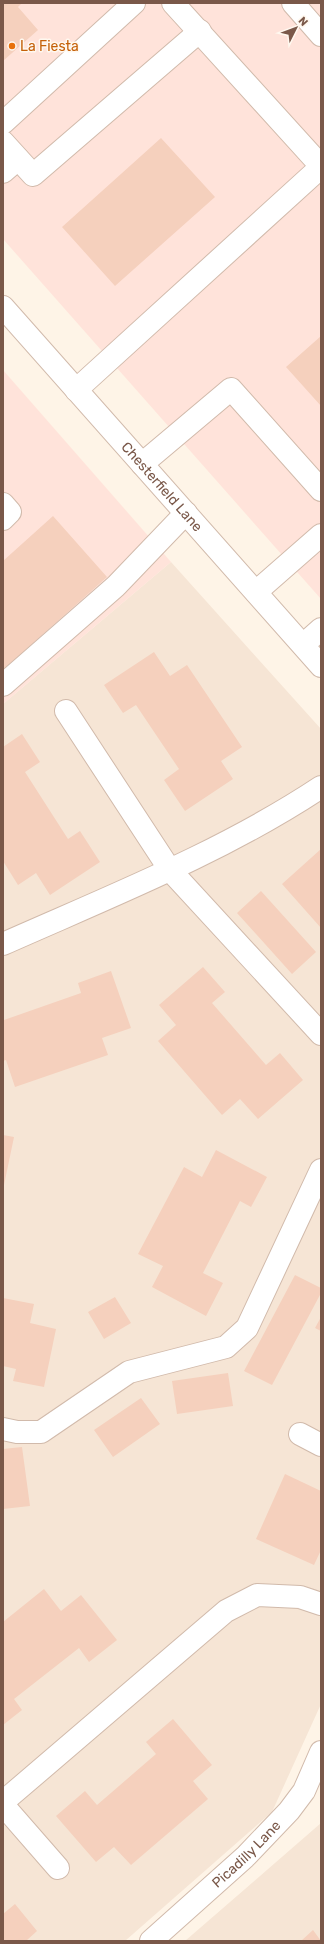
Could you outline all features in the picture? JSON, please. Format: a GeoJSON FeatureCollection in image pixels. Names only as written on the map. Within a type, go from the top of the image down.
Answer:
{"type":"FeatureCollection","features":[{"type":"Feature","properties":{"kind":"street"},"geometry":{"type":"LineString","coordinates":[[3,123],[134,3]]}},
{"type":"Feature","properties":{"kind":"street"},"geometry":{"type":"LineString","coordinates":[[76,390],[321,167],[200,31],[173,3]]}},
{"type":"Feature","properties":{"kind":"street"},"geometry":{"type":"LineString","coordinates":[[293,3],[321,35]]}},
{"type":"Feature","properties":{"kind":"street"},"geometry":{"type":"LineString","coordinates":[[3,142],[11,166],[33,175],[200,31]]}},
{"type":"Feature","properties":{"kind":"street","name":"Chesterfield Lane"},"geometry":{"type":"LineString","coordinates":[[3,307],[321,666]]}},
{"type":"Feature","properties":{"kind":"street"},"geometry":{"type":"LineString","coordinates":[[142,464],[231,389],[321,490]]}},
{"type":"Feature","properties":{"kind":"street"},"geometry":{"type":"LineString","coordinates":[[3,504],[10,512],[3,519]]}},
{"type":"Feature","properties":{"kind":"street"},"geometry":{"type":"LineString","coordinates":[[3,685],[116,586],[186,513]]}},
{"type":"Feature","properties":{"kind":"street"},"geometry":{"type":"LineString","coordinates":[[256,592],[321,535]]}},
{"type":"Feature","properties":{"kind":"street"},"geometry":{"type":"LineString","coordinates":[[303,645],[321,629]]}},
{"type":"Feature","properties":{"kind":"street"},"geometry":{"type":"LineString","coordinates":[[66,711],[170,870],[321,1034]]}},
{"type":"Feature","properties":{"kind":"street"},"geometry":{"type":"LineString","coordinates":[[3,944],[170,870],[286,810],[321,787]]}},
{"type":"Feature","properties":{"kind":"street"},"geometry":{"type":"LineString","coordinates":[[3,1429],[17,1432],[41,1432],[129,1372],[226,1347],[247,1328],[321,1170]]}},
{"type":"Feature","properties":{"kind":"street"},"geometry":{"type":"LineString","coordinates":[[300,1434],[321,1444]]}},
{"type":"Feature","properties":{"kind":"street"},"geometry":{"type":"LineString","coordinates":[[3,1802],[226,1611],[257,1595],[300,1597],[321,1604]]}},
{"type":"Feature","properties":{"kind":"street","name":"Picadilly Lane"},"geometry":{"type":"LineString","coordinates":[[153,1941],[245,1857],[289,1811],[304,1791],[321,1752]]}},
{"type":"Feature","properties":{"kind":"street"},"geometry":{"type":"LineString","coordinates":[[3,1806],[58,1868]]}},
{"type":"Feature","properties":{"kind":"shaded area"},"geometry":{"type":"Polygon","coordinates":[[[3,3],[321,3],[321,599],[3,239],[3,3]]]}},
{"type":"Feature","properties":{"kind":"shaded area"},"geometry":{"type":"Polygon","coordinates":[[[3,370],[171,562],[3,704],[3,370]]]}},
{"type":"Feature","properties":{"kind":"shaded area"},"geometry":{"type":"Polygon","coordinates":[[[171,562],[321,729],[321,1704],[272,1812],[125,1941],[3,1941],[3,704],[171,562]]]}},
{"type":"Feature","properties":{"kind":"shaded area"},"geometry":{"type":"Polygon","coordinates":[[[321,1823],[321,1941],[185,1941],[321,1823]]]}},
{"type":"Feature","properties":{"kind":"building","name":"La Fiesta"},"geometry":{"type":"Polygon","coordinates":[[[3,3],[22,3],[18,7],[38,30],[3,61],[3,3]]]}},
{"type":"Feature","properties":{"kind":"building"},"geometry":{"type":"Polygon","coordinates":[[[161,138],[215,197],[115,286],[62,227],[161,138]]]}},
{"type":"Feature","properties":{"kind":"building"},"geometry":{"type":"Polygon","coordinates":[[[321,336],[321,406],[286,367],[321,336]]]}},
{"type":"Feature","properties":{"kind":"building"},"geometry":{"type":"Polygon","coordinates":[[[53,516],[107,577],[3,670],[3,561],[53,516]]]}},
{"type":"Feature","properties":{"kind":"building"},"geometry":{"type":"Polygon","coordinates":[[[154,652],[170,676],[187,665],[242,747],[221,761],[233,779],[185,811],[164,780],[179,769],[136,705],[123,713],[104,685],[154,652]]]}},
{"type":"Feature","properties":{"kind":"building"},"geometry":{"type":"Polygon","coordinates":[[[22,734],[40,762],[25,772],[68,839],[80,831],[100,862],[50,895],[36,873],[18,885],[3,861],[3,747],[22,734]]]}},
{"type":"Feature","properties":{"kind":"building"},"geometry":{"type":"Polygon","coordinates":[[[321,849],[321,928],[282,884],[321,849]]]}},
{"type":"Feature","properties":{"kind":"building"},"geometry":{"type":"Polygon","coordinates":[[[261,891],[316,952],[292,974],[237,913],[261,891]]]}},
{"type":"Feature","properties":{"kind":"building"},"geometry":{"type":"Polygon","coordinates":[[[203,967],[225,992],[212,1003],[266,1065],[280,1053],[303,1080],[258,1119],[240,1099],[222,1115],[158,1041],[176,1025],[159,1005],[203,967]]]}},
{"type":"Feature","properties":{"kind":"building"},"geometry":{"type":"Polygon","coordinates":[[[111,971],[131,1028],[102,1038],[108,1055],[15,1087],[6,1060],[3,1061],[3,1016],[4,1020],[81,993],[78,983],[111,971]]]}},
{"type":"Feature","properties":{"kind":"building"},"geometry":{"type":"Polygon","coordinates":[[[3,1135],[14,1137],[4,1185],[3,1185],[3,1135]]]}},
{"type":"Feature","properties":{"kind":"building"},"geometry":{"type":"Polygon","coordinates":[[[216,1150],[267,1177],[251,1207],[240,1201],[203,1273],[223,1283],[206,1316],[152,1287],[163,1266],[138,1254],[184,1167],[202,1177],[216,1150]]]}},
{"type":"Feature","properties":{"kind":"building"},"geometry":{"type":"Polygon","coordinates":[[[295,1275],[321,1288],[321,1293],[272,1385],[244,1371],[295,1275]]]}},
{"type":"Feature","properties":{"kind":"building"},"geometry":{"type":"Polygon","coordinates":[[[115,1297],[131,1323],[104,1339],[88,1312],[115,1297]]]}},
{"type":"Feature","properties":{"kind":"building"},"geometry":{"type":"Polygon","coordinates":[[[3,1298],[34,1304],[30,1323],[56,1329],[44,1387],[13,1381],[16,1369],[3,1366],[3,1298]]]}},
{"type":"Feature","properties":{"kind":"building"},"geometry":{"type":"Polygon","coordinates":[[[321,1317],[321,1331],[315,1328],[321,1317]]]}},
{"type":"Feature","properties":{"kind":"building"},"geometry":{"type":"Polygon","coordinates":[[[228,1373],[233,1406],[177,1414],[172,1381],[228,1373]]]}},
{"type":"Feature","properties":{"kind":"building"},"geometry":{"type":"Polygon","coordinates":[[[141,1398],[160,1424],[113,1457],[94,1430],[141,1398]]]}},
{"type":"Feature","properties":{"kind":"building"},"geometry":{"type":"Polygon","coordinates":[[[22,1447],[30,1506],[3,1509],[3,1449],[22,1447]]]}},
{"type":"Feature","properties":{"kind":"building"},"geometry":{"type":"Polygon","coordinates":[[[285,1474],[321,1491],[321,1550],[314,1565],[256,1539],[285,1474]]]}},
{"type":"Feature","properties":{"kind":"building"},"geometry":{"type":"Polygon","coordinates":[[[44,1589],[61,1611],[81,1595],[117,1640],[89,1662],[79,1648],[14,1699],[22,1710],[3,1725],[3,1622],[44,1589]]]}},
{"type":"Feature","properties":{"kind":"building"},"geometry":{"type":"Polygon","coordinates":[[[173,1719],[212,1765],[193,1781],[208,1799],[131,1865],[114,1847],[96,1862],[56,1816],[85,1791],[97,1805],[156,1754],[146,1742],[173,1719]]]}},
{"type":"Feature","properties":{"kind":"building"},"geometry":{"type":"Polygon","coordinates":[[[15,1904],[37,1931],[26,1941],[3,1941],[3,1914],[15,1904]]]}},
{"type":"Feature","properties":{"kind":"building"},"geometry":{"type":"Polygon","coordinates":[[[313,1930],[321,1941],[301,1941],[313,1930]]]}},
{"type":"Feature","properties":{"kind":"place","name":"La Fiesta"},"geometry":{"type":"Point","coordinates":[12,46]}}]}
